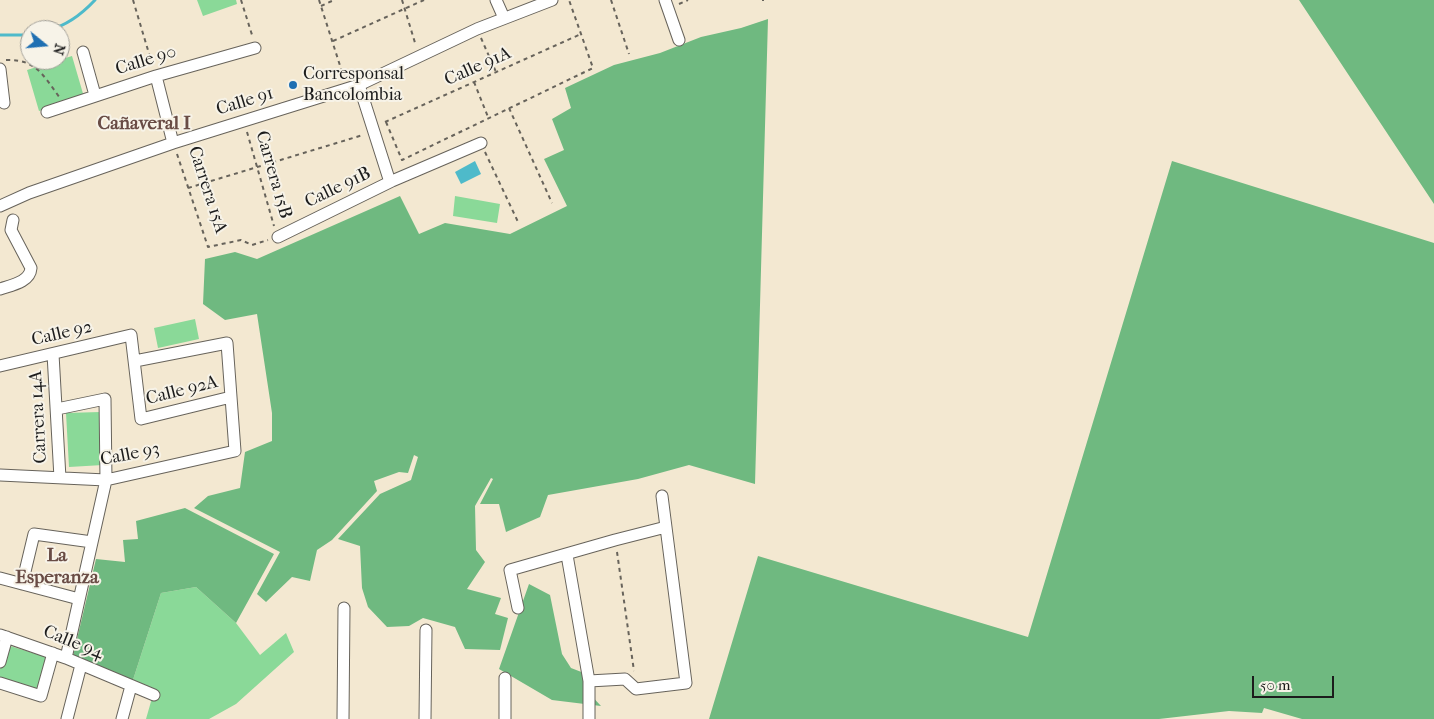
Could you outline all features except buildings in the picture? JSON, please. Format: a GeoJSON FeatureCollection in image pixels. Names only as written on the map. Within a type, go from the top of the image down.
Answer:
{"type":"FeatureCollection","features":[{"type":"Feature","properties":{"kind":"street"},"geometry":{"type":"LineString","coordinates":[[496,0],[504,18]]}},
{"type":"Feature","properties":{"kind":"street","name":"Calle 91"},"geometry":{"type":"LineString","coordinates":[[0,206],[30,193],[173,143],[348,90],[477,29],[552,0]]}},
{"type":"Feature","properties":{"kind":"street"},"geometry":{"type":"LineString","coordinates":[[665,0],[679,40]]}},
{"type":"Feature","properties":{"kind":"street","name":"Calle 90"},"geometry":{"type":"LineString","coordinates":[[48,112],[156,76],[255,48]]}},
{"type":"Feature","properties":{"kind":"street"},"geometry":{"type":"LineString","coordinates":[[84,52],[95,95]]}},
{"type":"Feature","properties":{"kind":"street"},"geometry":{"type":"LineString","coordinates":[[0,70],[4,103]]}},
{"type":"Feature","properties":{"kind":"street","name":"Carrera 15A"},"geometry":{"type":"LineString","coordinates":[[156,76],[173,143]]}},
{"type":"Feature","properties":{"kind":"street"},"geometry":{"type":"LineString","coordinates":[[359,85],[389,179],[392,181]]}},
{"type":"Feature","properties":{"kind":"street","name":"Calle 91B"},"geometry":{"type":"LineString","coordinates":[[278,237],[392,181],[481,143]]}},
{"type":"Feature","properties":{"kind":"street"},"geometry":{"type":"LineString","coordinates":[[0,289],[28,278],[31,274],[31,268],[11,230],[13,220]]}},
{"type":"Feature","properties":{"kind":"street","name":"Calle 92"},"geometry":{"type":"LineString","coordinates":[[0,366],[131,335],[136,361]]}},
{"type":"Feature","properties":{"kind":"street"},"geometry":{"type":"LineString","coordinates":[[136,361],[227,343],[231,397]]}},
{"type":"Feature","properties":{"kind":"street","name":"Carrera 14A"},"geometry":{"type":"LineString","coordinates":[[53,354],[60,478]]}},
{"type":"Feature","properties":{"kind":"street","name":"Calle 92A"},"geometry":{"type":"LineString","coordinates":[[136,361],[141,419],[231,397]]}},
{"type":"Feature","properties":{"kind":"street","name":"Calle 93"},"geometry":{"type":"LineString","coordinates":[[0,475],[106,480],[235,451],[231,397]]}},
{"type":"Feature","properties":{"kind":"street"},"geometry":{"type":"LineString","coordinates":[[57,409],[105,399],[106,480],[66,658]]}},
{"type":"Feature","properties":{"kind":"street"},"geometry":{"type":"LineString","coordinates":[[589,681],[625,678],[636,688],[686,684],[662,496]]}},
{"type":"Feature","properties":{"kind":"street"},"geometry":{"type":"LineString","coordinates":[[518,608],[510,570],[666,527]]}},
{"type":"Feature","properties":{"kind":"street"},"geometry":{"type":"LineString","coordinates":[[22,584],[34,534],[92,542]]}},
{"type":"Feature","properties":{"kind":"street"},"geometry":{"type":"LineString","coordinates":[[567,554],[589,681],[589,718]]}},
{"type":"Feature","properties":{"kind":"street"},"geometry":{"type":"LineString","coordinates":[[0,578],[79,599]]}},
{"type":"Feature","properties":{"kind":"street"},"geometry":{"type":"LineString","coordinates":[[343,719],[344,608]]}},
{"type":"Feature","properties":{"kind":"street"},"geometry":{"type":"LineString","coordinates":[[425,719],[426,630]]}},
{"type":"Feature","properties":{"kind":"street"},"geometry":{"type":"LineString","coordinates":[[0,662],[4,636]]}},
{"type":"Feature","properties":{"kind":"street","name":"Calle 94"},"geometry":{"type":"LineString","coordinates":[[4,636],[66,658],[154,695]]}},
{"type":"Feature","properties":{"kind":"street"},"geometry":{"type":"LineString","coordinates":[[0,684],[41,696],[53,653]]}},
{"type":"Feature","properties":{"kind":"street"},"geometry":{"type":"LineString","coordinates":[[67,719],[81,665]]}},
{"type":"Feature","properties":{"kind":"street"},"geometry":{"type":"LineString","coordinates":[[505,678],[505,719]]}},
{"type":"Feature","properties":{"kind":"street"},"geometry":{"type":"LineString","coordinates":[[122,719],[131,686]]}},
{"type":"Feature","properties":{"kind":"path"},"geometry":{"type":"LineString","coordinates":[[132,0],[156,76]]}},
{"type":"Feature","properties":{"kind":"path"},"geometry":{"type":"LineString","coordinates":[[241,0],[255,48]]}},
{"type":"Feature","properties":{"kind":"path"},"geometry":{"type":"LineString","coordinates":[[318,0],[348,90]]}},
{"type":"Feature","properties":{"kind":"path"},"geometry":{"type":"LineString","coordinates":[[321,6],[334,0]]}},
{"type":"Feature","properties":{"kind":"path"},"geometry":{"type":"LineString","coordinates":[[402,0],[406,8],[419,56]]}},
{"type":"Feature","properties":{"kind":"path"},"geometry":{"type":"LineString","coordinates":[[333,41],[424,0]]}},
{"type":"Feature","properties":{"kind":"path"},"geometry":{"type":"LineString","coordinates":[[519,224],[472,125],[593,68],[569,0]]}},
{"type":"Feature","properties":{"kind":"path"},"geometry":{"type":"LineString","coordinates":[[611,0],[629,54]]}},
{"type":"Feature","properties":{"kind":"path"},"geometry":{"type":"LineString","coordinates":[[477,29],[496,72]]}},
{"type":"Feature","properties":{"kind":"path","name":"Calle 91A"},"geometry":{"type":"LineString","coordinates":[[472,125],[402,160],[386,122],[581,34]]}},
{"type":"Feature","properties":{"kind":"path"},"geometry":{"type":"LineString","coordinates":[[0,61],[15,60],[33,64],[65,106]]}},
{"type":"Feature","properties":{"kind":"path"},"geometry":{"type":"LineString","coordinates":[[474,82],[488,118]]}},
{"type":"Feature","properties":{"kind":"path"},"geometry":{"type":"LineString","coordinates":[[509,108],[552,203]]}},
{"type":"Feature","properties":{"kind":"path","name":"Carrera 15B"},"geometry":{"type":"LineString","coordinates":[[244,120],[278,237]]}},
{"type":"Feature","properties":{"kind":"path"},"geometry":{"type":"LineString","coordinates":[[188,188],[374,132]]}},
{"type":"Feature","properties":{"kind":"path","name":"Carrera 15A"},"geometry":{"type":"LineString","coordinates":[[173,143],[208,247],[241,240],[252,245],[278,237]]}},
{"type":"Feature","properties":{"kind":"path"},"geometry":{"type":"LineString","coordinates":[[615,540],[636,688]]}},
{"type":"Feature","properties":{"kind":"green space"},"geometry":{"type":"Polygon","coordinates":[[[197,0],[236,0],[237,4],[203,16],[197,0]]]}},
{"type":"Feature","properties":{"kind":"green space"},"geometry":{"type":"Polygon","coordinates":[[[1299,0],[1434,0],[1434,204],[1299,0]]]}},
{"type":"Feature","properties":{"kind":"green space"},"geometry":{"type":"Polygon","coordinates":[[[768,19],[755,484],[689,465],[638,479],[548,495],[540,517],[506,532],[499,504],[480,504],[493,479],[491,478],[475,506],[476,550],[485,562],[467,589],[501,598],[495,614],[508,618],[500,650],[465,649],[455,627],[423,618],[409,626],[387,627],[368,607],[362,588],[360,546],[338,539],[380,494],[411,480],[418,457],[414,455],[408,473],[399,472],[374,481],[377,491],[332,540],[317,550],[310,581],[292,577],[266,602],[257,594],[280,552],[194,508],[208,496],[240,488],[245,452],[272,441],[272,413],[257,314],[225,320],[203,304],[205,259],[235,252],[257,259],[400,196],[419,234],[445,223],[510,234],[567,206],[544,159],[564,150],[552,119],[571,108],[565,88],[614,65],[660,53],[701,37],[741,28],[768,19]]]}},
{"type":"Feature","properties":{"kind":"green space"},"geometry":{"type":"Polygon","coordinates":[[[72,56],[84,97],[39,111],[27,70],[70,70],[70,57],[72,56]]]}},
{"type":"Feature","properties":{"kind":"green space"},"geometry":{"type":"Polygon","coordinates":[[[1172,161],[1434,243],[1434,719],[1302,719],[1264,708],[1262,713],[1229,711],[1159,719],[709,719],[758,556],[1028,637],[1172,161]]]}},
{"type":"Feature","properties":{"kind":"green space"},"geometry":{"type":"Polygon","coordinates":[[[455,196],[500,204],[497,223],[453,216],[455,196]]]}},
{"type":"Feature","properties":{"kind":"green space"},"geometry":{"type":"Polygon","coordinates":[[[195,319],[199,339],[158,348],[154,328],[195,319]]]}},
{"type":"Feature","properties":{"kind":"green space"},"geometry":{"type":"Polygon","coordinates":[[[100,412],[103,465],[69,467],[66,413],[100,412]]]}},
{"type":"Feature","properties":{"kind":"green space"},"geometry":{"type":"Polygon","coordinates":[[[185,508],[274,554],[236,623],[196,587],[161,593],[132,683],[73,656],[96,559],[125,562],[123,540],[138,539],[136,521],[185,508]]]}},
{"type":"Feature","properties":{"kind":"green space"},"geometry":{"type":"Polygon","coordinates":[[[529,584],[550,595],[562,654],[571,668],[584,673],[587,691],[601,706],[552,700],[499,669],[529,584]]]}},
{"type":"Feature","properties":{"kind":"green space"},"geometry":{"type":"Polygon","coordinates":[[[196,587],[236,623],[260,655],[286,633],[294,652],[236,704],[209,719],[146,719],[152,698],[158,699],[159,693],[132,683],[161,593],[196,587]]]}},
{"type":"Feature","properties":{"kind":"green space"},"geometry":{"type":"Polygon","coordinates":[[[7,645],[49,658],[39,693],[0,682],[0,668],[7,645]]]}},
{"type":"Feature","properties":{"kind":"water"},"geometry":{"type":"Polygon","coordinates":[[[475,161],[481,174],[461,184],[455,172],[475,161]]]}},
{"type":"Feature","properties":{"kind":"waterway"},"geometry":{"type":"LineString","coordinates":[[70,20],[95,0]]}},
{"type":"Feature","properties":{"kind":"waterway"},"geometry":{"type":"LineString","coordinates":[[0,35],[20,35]]}},
{"type":"Feature","properties":{"kind":"place","name":"Corresponsal Bancolombia"},"geometry":{"type":"Point","coordinates":[293,85]}},
{"type":"Feature","properties":{"kind":"district","name":"Cañaveral I"},"geometry":{"type":"Point","coordinates":[144,124]}},
{"type":"Feature","properties":{"kind":"district","name":"La Esperanza"},"geometry":{"type":"Point","coordinates":[57,567]}}]}
